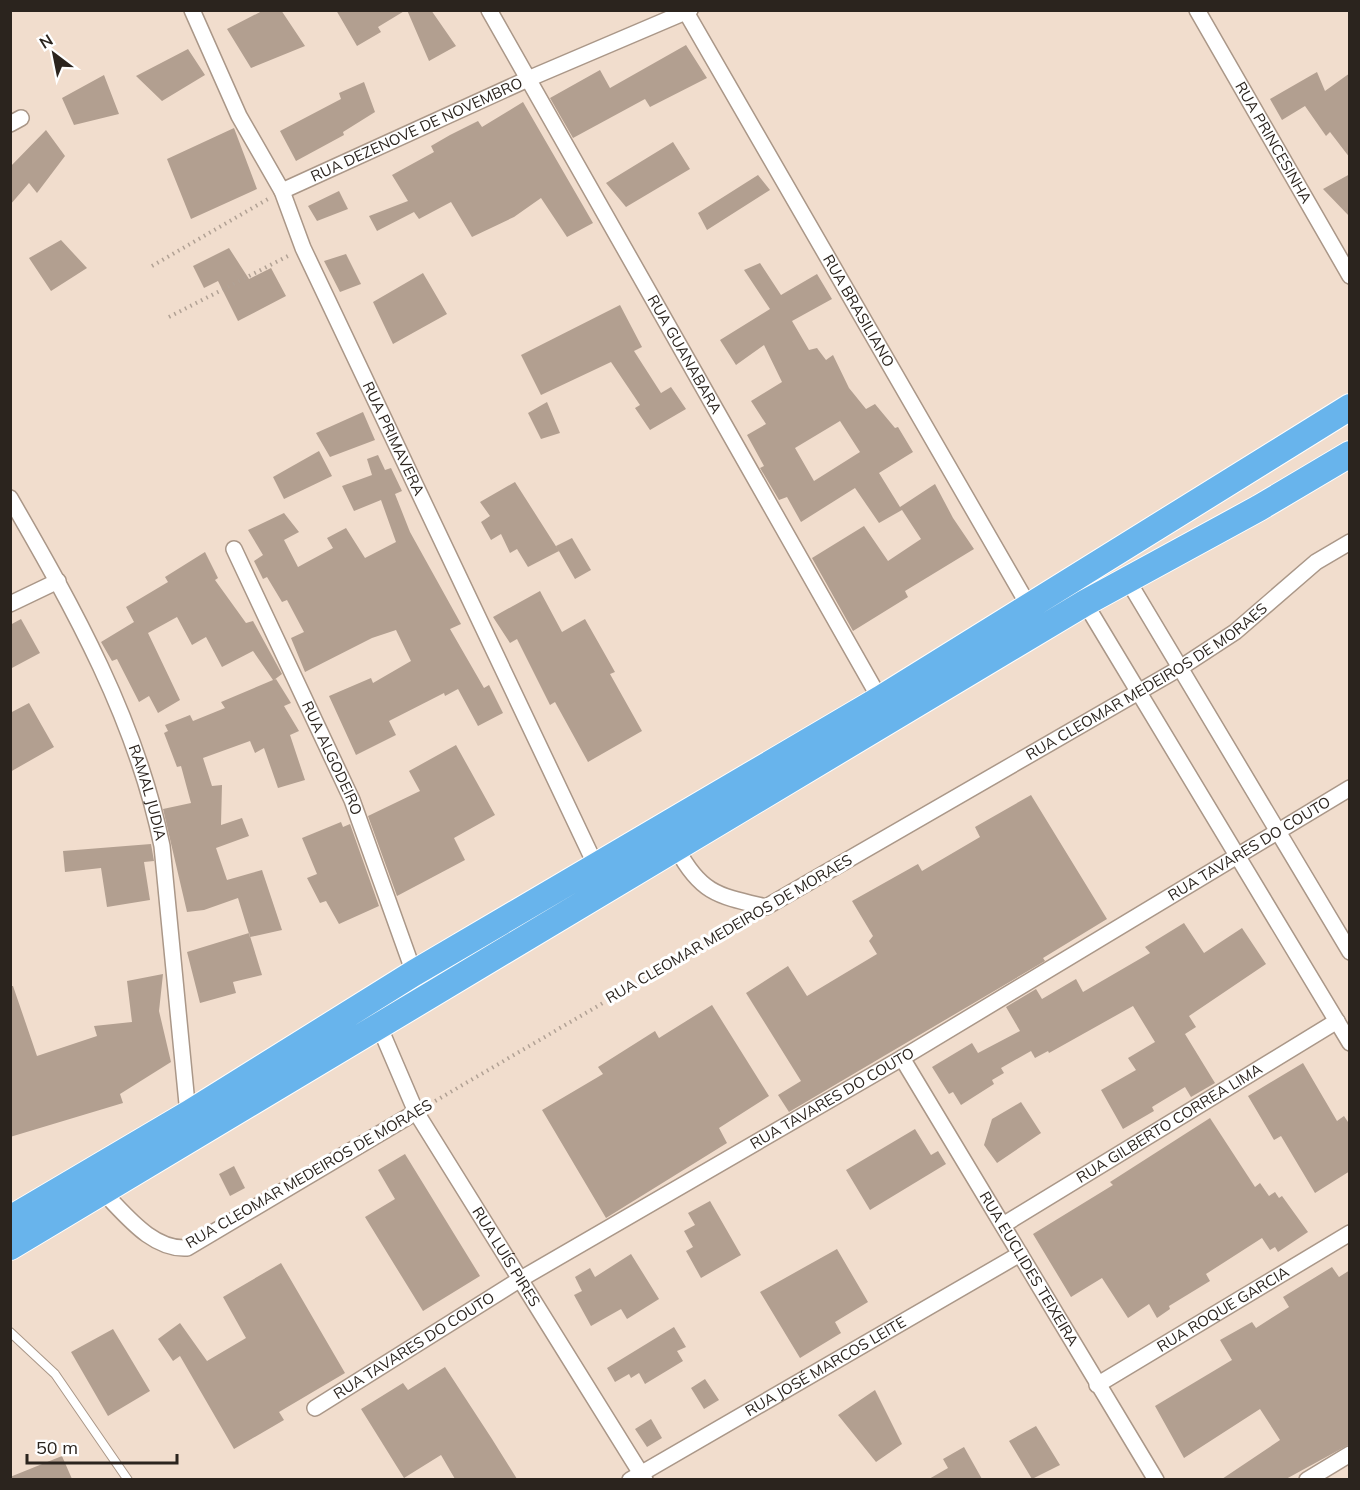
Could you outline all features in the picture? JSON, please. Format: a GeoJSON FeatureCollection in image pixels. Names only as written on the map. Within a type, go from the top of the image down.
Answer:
{"type":"FeatureCollection","features":[{"type":"Feature","properties":{"kind":"highway"},"geometry":{"type":"LineString","coordinates":[[10,1219],[188,1114],[414,973],[880,699],[1030,608],[1242,472],[1350,407]]}},
{"type":"Feature","properties":{"kind":"highway"},"geometry":{"type":"LineString","coordinates":[[10,1247],[380,1028],[1085,603],[1259,508],[1350,454]]}},
{"type":"Feature","properties":{"kind":"highway"},"geometry":{"type":"LineString","coordinates":[[1242,472],[1240,489],[1243,496],[1259,508]]}},
{"type":"Feature","properties":{"kind":"street","name":"RUA PRIMAVERA"},"geometry":{"type":"LineString","coordinates":[[192,10],[239,116],[282,191],[303,248],[596,866]]}},
{"type":"Feature","properties":{"kind":"street","name":"RUA GUANABARA"},"geometry":{"type":"LineString","coordinates":[[489,10],[880,699]]}},
{"type":"Feature","properties":{"kind":"street","name":"RUA PRINCESINHA"},"geometry":{"type":"LineString","coordinates":[[1197,10],[1350,276]]}},
{"type":"Feature","properties":{"kind":"street","name":"RUA DEZENOVE DE NOVEMBRO"},"geometry":{"type":"LineString","coordinates":[[282,191],[528,79],[688,11]]}},
{"type":"Feature","properties":{"kind":"street","name":"RUA BRASILIANO"},"geometry":{"type":"LineString","coordinates":[[688,11],[1030,608]]}},
{"type":"Feature","properties":{"kind":"street","name":"RAMAL JUDIA"},"geometry":{"type":"LineString","coordinates":[[10,498],[58,581],[117,700],[133,738],[154,806],[162,846],[188,1114]]}},
{"type":"Feature","properties":{"kind":"street","name":"RUA CLEOMAR MEDEIROS DE MORAES"},"geometry":{"type":"LineString","coordinates":[[766,907],[1180,668],[1235,632],[1316,562],[1350,542]]}},
{"type":"Feature","properties":{"kind":"street","name":"RUA ALGODEIRO"},"geometry":{"type":"LineString","coordinates":[[234,549],[352,800],[414,973]]}},
{"type":"Feature","properties":{"kind":"street"},"geometry":{"type":"LineString","coordinates":[[1127,579],[1350,952]]}},
{"type":"Feature","properties":{"kind":"street"},"geometry":{"type":"LineString","coordinates":[[10,604],[58,581]]}},
{"type":"Feature","properties":{"kind":"street"},"geometry":{"type":"LineString","coordinates":[[1085,603],[1350,1043]]}},
{"type":"Feature","properties":{"kind":"street","name":"RUA TAVARES DO COUTO"},"geometry":{"type":"LineString","coordinates":[[315,1408],[519,1280],[902,1058],[1350,788]]}},
{"type":"Feature","properties":{"kind":"street"},"geometry":{"type":"LineString","coordinates":[[677,849],[702,886],[726,898],[766,907]]}},
{"type":"Feature","properties":{"kind":"street","name":"RUA GILBERTO CORREA LIMA"},"geometry":{"type":"LineString","coordinates":[[1003,1226],[1337,1022]]}},
{"type":"Feature","properties":{"kind":"street","name":"RUA LUÍS PIRES"},"geometry":{"type":"LineString","coordinates":[[380,1028],[416,1112],[639,1477]]}},
{"type":"Feature","properties":{"kind":"street","name":"RUA EUCLIDES TEIXEIRA"},"geometry":{"type":"LineString","coordinates":[[902,1058],[1097,1385],[1156,1479]]}},
{"type":"Feature","properties":{"kind":"street","name":"RUA CLEOMAR MEDEIROS DE MORAES"},"geometry":{"type":"LineString","coordinates":[[103,1192],[141,1230],[175,1249],[187,1248],[416,1112]]}},
{"type":"Feature","properties":{"kind":"street","name":"RUA ROQUE GARCIA"},"geometry":{"type":"LineString","coordinates":[[1097,1385],[1350,1233]]}},
{"type":"Feature","properties":{"kind":"street","name":"RUA JOSÉ MARCOS LEITE"},"geometry":{"type":"LineString","coordinates":[[639,1477],[1020,1254]]}},
{"type":"Feature","properties":{"kind":"street"},"geometry":{"type":"LineString","coordinates":[[1307,1479],[1350,1454]]}},
{"type":"Feature","properties":{"kind":"lane"},"geometry":{"type":"LineString","coordinates":[[10,1332],[55,1374],[128,1479]]}},
{"type":"Feature","properties":{"kind":"path"},"geometry":{"type":"LineString","coordinates":[[152,267],[282,191]]}},
{"type":"Feature","properties":{"kind":"path"},"geometry":{"type":"LineString","coordinates":[[169,317],[303,248]]}},
{"type":"Feature","properties":{"kind":"path","name":"RUA CLEOMAR MEDEIROS DE MORAES"},"geometry":{"type":"LineString","coordinates":[[416,1112],[766,907]]}},
{"type":"Feature","properties":{"kind":"building"},"geometry":{"type":"Polygon","coordinates":[[[264,10],[281,10],[305,46],[251,68],[227,29],[264,10]]]}},
{"type":"Feature","properties":{"kind":"building"},"geometry":{"type":"Polygon","coordinates":[[[336,10],[406,10],[378,27],[381,32],[357,46],[336,10]]]}},
{"type":"Feature","properties":{"kind":"building"},"geometry":{"type":"Polygon","coordinates":[[[407,10],[431,10],[456,46],[429,61],[407,10]]]}},
{"type":"Feature","properties":{"kind":"building"},"geometry":{"type":"Polygon","coordinates":[[[686,45],[707,78],[650,107],[645,99],[573,138],[550,98],[600,70],[610,88],[686,45]]]}},
{"type":"Feature","properties":{"kind":"building"},"geometry":{"type":"Polygon","coordinates":[[[188,49],[205,75],[162,101],[136,76],[188,49]]]}},
{"type":"Feature","properties":{"kind":"building"},"geometry":{"type":"Polygon","coordinates":[[[1317,72],[1325,91],[1350,73],[1350,158],[1330,132],[1326,136],[1305,106],[1282,120],[1270,99],[1317,72]]]}},
{"type":"Feature","properties":{"kind":"building"},"geometry":{"type":"Polygon","coordinates":[[[104,75],[119,114],[74,125],[62,98],[104,75]]]}},
{"type":"Feature","properties":{"kind":"building"},"geometry":{"type":"Polygon","coordinates":[[[364,82],[375,112],[343,132],[344,135],[296,161],[280,131],[341,99],[339,93],[364,82]]]}},
{"type":"Feature","properties":{"kind":"building"},"geometry":{"type":"Polygon","coordinates":[[[523,102],[593,223],[567,237],[541,198],[514,217],[472,237],[451,202],[419,219],[414,212],[377,231],[369,216],[408,201],[392,175],[434,152],[431,146],[450,135],[478,121],[482,127],[523,102]]]}},
{"type":"Feature","properties":{"kind":"building"},"geometry":{"type":"Polygon","coordinates":[[[234,128],[257,189],[191,219],[167,159],[234,128]]]}},
{"type":"Feature","properties":{"kind":"building"},"geometry":{"type":"Polygon","coordinates":[[[46,130],[65,156],[37,193],[29,183],[10,205],[10,167],[46,130]]]}},
{"type":"Feature","properties":{"kind":"building"},"geometry":{"type":"Polygon","coordinates":[[[673,142],[690,169],[626,207],[606,183],[673,142]]]}},
{"type":"Feature","properties":{"kind":"building"},"geometry":{"type":"Polygon","coordinates":[[[1350,174],[1350,217],[1323,189],[1350,174]]]}},
{"type":"Feature","properties":{"kind":"building"},"geometry":{"type":"Polygon","coordinates":[[[758,175],[770,190],[707,230],[698,213],[758,175]]]}},
{"type":"Feature","properties":{"kind":"building"},"geometry":{"type":"Polygon","coordinates":[[[339,191],[348,209],[317,221],[308,206],[339,191]]]}},
{"type":"Feature","properties":{"kind":"building"},"geometry":{"type":"Polygon","coordinates":[[[61,240],[87,268],[51,291],[29,258],[61,240]]]}},
{"type":"Feature","properties":{"kind":"building"},"geometry":{"type":"Polygon","coordinates":[[[229,248],[249,279],[271,268],[286,296],[238,321],[218,281],[204,288],[193,266],[229,248]]]}},
{"type":"Feature","properties":{"kind":"building"},"geometry":{"type":"Polygon","coordinates":[[[346,254],[361,284],[340,292],[324,261],[346,254]]]}},
{"type":"Feature","properties":{"kind":"building"},"geometry":{"type":"Polygon","coordinates":[[[760,263],[781,295],[817,274],[832,299],[792,321],[809,350],[817,348],[826,360],[833,355],[849,388],[866,409],[875,404],[895,428],[898,427],[913,452],[879,473],[900,507],[935,484],[953,518],[974,549],[905,591],[908,597],[853,631],[812,558],[864,526],[888,561],[921,539],[902,510],[879,523],[855,488],[801,522],[787,497],[779,500],[760,468],[764,466],[747,435],[766,424],[751,401],[782,382],[764,345],[736,365],[720,340],[770,309],[744,270],[760,263]],[[840,421],[795,448],[814,481],[860,452],[840,421]]]}},
{"type":"Feature","properties":{"kind":"building"},"geometry":{"type":"Polygon","coordinates":[[[423,273],[447,314],[393,344],[373,302],[423,273]]]}},
{"type":"Feature","properties":{"kind":"building"},"geometry":{"type":"Polygon","coordinates":[[[620,305],[642,347],[634,351],[661,393],[671,387],[686,409],[650,430],[635,408],[640,405],[611,362],[541,395],[521,355],[620,305]]]}},
{"type":"Feature","properties":{"kind":"building"},"geometry":{"type":"Polygon","coordinates":[[[547,402],[560,433],[541,439],[528,413],[547,402]]]}},
{"type":"Feature","properties":{"kind":"building"},"geometry":{"type":"Polygon","coordinates":[[[363,412],[375,440],[330,457],[316,433],[363,412]]]}},
{"type":"Feature","properties":{"kind":"building"},"geometry":{"type":"Polygon","coordinates":[[[319,451],[332,476],[284,499],[273,477],[319,451]]]}},
{"type":"Feature","properties":{"kind":"building"},"geometry":{"type":"Polygon","coordinates":[[[378,455],[385,470],[391,468],[402,491],[395,494],[410,532],[461,624],[450,629],[484,688],[489,685],[503,713],[478,726],[458,689],[445,696],[444,693],[389,721],[396,735],[356,755],[329,696],[371,678],[373,683],[411,661],[396,630],[372,638],[305,672],[291,638],[304,632],[287,600],[282,602],[267,577],[263,579],[254,561],[263,555],[248,530],[284,513],[299,532],[284,540],[298,567],[333,548],[327,538],[346,528],[365,558],[396,542],[381,500],[354,511],[342,486],[372,475],[367,459],[378,455]]]}},
{"type":"Feature","properties":{"kind":"building"},"geometry":{"type":"Polygon","coordinates":[[[515,482],[559,551],[528,567],[517,549],[510,553],[501,534],[491,540],[481,522],[490,516],[480,502],[515,482]]]}},
{"type":"Feature","properties":{"kind":"building"},"geometry":{"type":"Polygon","coordinates":[[[572,538],[591,570],[575,579],[556,546],[572,538]]]}},
{"type":"Feature","properties":{"kind":"building"},"geometry":{"type":"Polygon","coordinates":[[[205,552],[218,578],[215,580],[246,623],[253,621],[282,674],[274,680],[276,679],[291,703],[284,706],[299,731],[290,735],[305,780],[278,788],[264,748],[255,753],[250,741],[203,758],[212,786],[222,785],[221,825],[242,818],[249,836],[216,848],[227,880],[262,870],[282,930],[250,937],[238,898],[204,910],[187,912],[163,809],[191,803],[181,766],[177,767],[164,733],[168,731],[165,725],[190,715],[193,721],[225,708],[221,702],[273,680],[253,651],[222,667],[206,637],[192,645],[177,617],[148,633],[180,700],[158,713],[149,696],[139,702],[117,659],[112,661],[101,642],[134,622],[126,607],[168,582],[165,577],[205,552]]]}},
{"type":"Feature","properties":{"kind":"building"},"geometry":{"type":"Polygon","coordinates":[[[540,591],[562,632],[585,619],[615,672],[610,674],[642,731],[588,762],[555,702],[550,705],[517,639],[510,643],[493,617],[540,591]]]}},
{"type":"Feature","properties":{"kind":"building"},"geometry":{"type":"Polygon","coordinates":[[[21,619],[40,653],[10,669],[10,625],[21,619]]]}},
{"type":"Feature","properties":{"kind":"building"},"geometry":{"type":"Polygon","coordinates":[[[29,703],[54,747],[10,772],[10,713],[29,703]]]}},
{"type":"Feature","properties":{"kind":"building"},"geometry":{"type":"Polygon","coordinates":[[[456,745],[495,815],[454,838],[465,860],[397,896],[368,816],[420,791],[409,771],[456,745]]]}},
{"type":"Feature","properties":{"kind":"building"},"geometry":{"type":"Polygon","coordinates":[[[1031,795],[1107,919],[1043,958],[1045,961],[789,1112],[778,1095],[801,1081],[746,993],[788,966],[807,996],[877,954],[869,941],[873,936],[852,901],[918,864],[922,871],[980,837],[975,827],[1031,795]]]}},
{"type":"Feature","properties":{"kind":"building"},"geometry":{"type":"Polygon","coordinates":[[[341,822],[343,827],[350,824],[379,906],[339,924],[326,901],[320,903],[307,878],[317,874],[302,838],[341,822]]]}},
{"type":"Feature","properties":{"kind":"building"},"geometry":{"type":"Polygon","coordinates":[[[151,844],[154,861],[144,862],[150,900],[107,907],[101,868],[65,872],[63,851],[151,844]]]}},
{"type":"Feature","properties":{"kind":"building"},"geometry":{"type":"Polygon","coordinates":[[[1184,923],[1204,953],[1242,928],[1266,964],[1189,1016],[1196,1027],[1185,1034],[1215,1083],[1191,1097],[1185,1087],[1152,1107],[1154,1111],[1123,1129],[1101,1090],[1136,1070],[1128,1058],[1155,1042],[1133,1006],[1049,1053],[1048,1051],[1035,1058],[1031,1051],[1001,1068],[1004,1073],[992,1080],[994,1084],[961,1105],[953,1092],[949,1094],[932,1067],[972,1043],[978,1053],[1020,1031],[1006,1007],[1036,989],[1042,999],[1076,979],[1083,992],[1150,953],[1145,947],[1184,923]]]}},
{"type":"Feature","properties":{"kind":"building"},"geometry":{"type":"Polygon","coordinates":[[[249,933],[262,975],[233,982],[236,993],[200,1003],[187,952],[249,933]]]}},
{"type":"Feature","properties":{"kind":"building"},"geometry":{"type":"Polygon","coordinates":[[[163,974],[159,1011],[171,1062],[120,1094],[123,1103],[10,1137],[10,986],[13,986],[37,1056],[97,1036],[94,1026],[132,1022],[127,981],[163,974]]]}},
{"type":"Feature","properties":{"kind":"building"},"geometry":{"type":"Polygon","coordinates":[[[712,1005],[769,1096],[719,1128],[727,1143],[606,1218],[542,1110],[603,1074],[598,1067],[655,1031],[659,1038],[712,1005]]]}},
{"type":"Feature","properties":{"kind":"building"},"geometry":{"type":"Polygon","coordinates":[[[1303,1063],[1337,1121],[1344,1116],[1350,1125],[1350,1171],[1315,1193],[1281,1136],[1274,1140],[1248,1096],[1303,1063]]]}},
{"type":"Feature","properties":{"kind":"building"},"geometry":{"type":"Polygon","coordinates":[[[1021,1102],[1041,1133],[997,1163],[984,1145],[992,1119],[1021,1102]]]}},
{"type":"Feature","properties":{"kind":"building"},"geometry":{"type":"Polygon","coordinates":[[[1210,1118],[1255,1187],[1260,1183],[1269,1196],[1275,1192],[1279,1198],[1282,1196],[1308,1232],[1278,1252],[1275,1247],[1270,1250],[1262,1238],[1206,1274],[1210,1281],[1169,1306],[1170,1309],[1157,1318],[1149,1304],[1128,1318],[1102,1278],[1071,1297],[1033,1234],[1113,1185],[1110,1182],[1210,1118]]]}},
{"type":"Feature","properties":{"kind":"building"},"geometry":{"type":"Polygon","coordinates":[[[915,1129],[931,1155],[938,1151],[946,1164],[870,1210],[846,1170],[915,1129]]]}},
{"type":"Feature","properties":{"kind":"building"},"geometry":{"type":"Polygon","coordinates":[[[405,1154],[480,1276],[423,1311],[365,1217],[395,1199],[378,1170],[405,1154]]]}},
{"type":"Feature","properties":{"kind":"building"},"geometry":{"type":"Polygon","coordinates":[[[234,1166],[245,1188],[230,1196],[219,1174],[234,1166]]]}},
{"type":"Feature","properties":{"kind":"building"},"geometry":{"type":"Polygon","coordinates":[[[710,1201],[741,1255],[701,1278],[686,1251],[693,1247],[684,1231],[695,1225],[688,1213],[710,1201]]]}},
{"type":"Feature","properties":{"kind":"building"},"geometry":{"type":"Polygon","coordinates":[[[837,1249],[868,1302],[835,1322],[841,1333],[800,1358],[760,1292],[837,1249]]]}},
{"type":"Feature","properties":{"kind":"building"},"geometry":{"type":"Polygon","coordinates":[[[631,1254],[659,1299],[627,1319],[621,1309],[591,1326],[574,1295],[582,1291],[575,1277],[590,1268],[595,1277],[631,1254]]]}},
{"type":"Feature","properties":{"kind":"building"},"geometry":{"type":"Polygon","coordinates":[[[281,1263],[345,1373],[279,1412],[284,1420],[234,1449],[180,1356],[173,1361],[158,1339],[180,1323],[207,1361],[246,1338],[223,1297],[281,1263]]]}},
{"type":"Feature","properties":{"kind":"building"},"geometry":{"type":"Polygon","coordinates":[[[1332,1267],[1339,1277],[1350,1270],[1350,1444],[1286,1479],[1222,1479],[1280,1440],[1260,1409],[1184,1458],[1155,1406],[1232,1360],[1220,1340],[1252,1322],[1256,1328],[1289,1307],[1283,1297],[1332,1267]]]}},
{"type":"Feature","properties":{"kind":"building"},"geometry":{"type":"Polygon","coordinates":[[[674,1327],[686,1347],[677,1351],[683,1361],[645,1384],[639,1373],[631,1378],[629,1374],[615,1382],[607,1368],[674,1327]]]}},
{"type":"Feature","properties":{"kind":"building"},"geometry":{"type":"Polygon","coordinates":[[[113,1329],[150,1391],[108,1416],[71,1352],[113,1329]]]}},
{"type":"Feature","properties":{"kind":"building"},"geometry":{"type":"Polygon","coordinates":[[[445,1367],[517,1479],[455,1479],[441,1455],[404,1478],[361,1409],[403,1383],[408,1390],[445,1367]]]}},
{"type":"Feature","properties":{"kind":"building"},"geometry":{"type":"Polygon","coordinates":[[[705,1379],[719,1400],[704,1409],[691,1388],[705,1379]]]}},
{"type":"Feature","properties":{"kind":"building"},"geometry":{"type":"Polygon","coordinates":[[[875,1390],[902,1444],[876,1462],[838,1415],[875,1390]]]}},
{"type":"Feature","properties":{"kind":"building"},"geometry":{"type":"Polygon","coordinates":[[[651,1419],[662,1438],[647,1447],[635,1429],[651,1419]]]}},
{"type":"Feature","properties":{"kind":"building"},"geometry":{"type":"Polygon","coordinates":[[[1036,1426],[1060,1465],[1032,1479],[1009,1441],[1036,1426]]]}},
{"type":"Feature","properties":{"kind":"building"},"geometry":{"type":"Polygon","coordinates":[[[964,1447],[982,1479],[929,1479],[948,1468],[943,1459],[964,1447]]]}},
{"type":"Feature","properties":{"kind":"building"},"geometry":{"type":"Polygon","coordinates":[[[62,1456],[72,1479],[10,1479],[10,1477],[62,1456]]]}}]}
